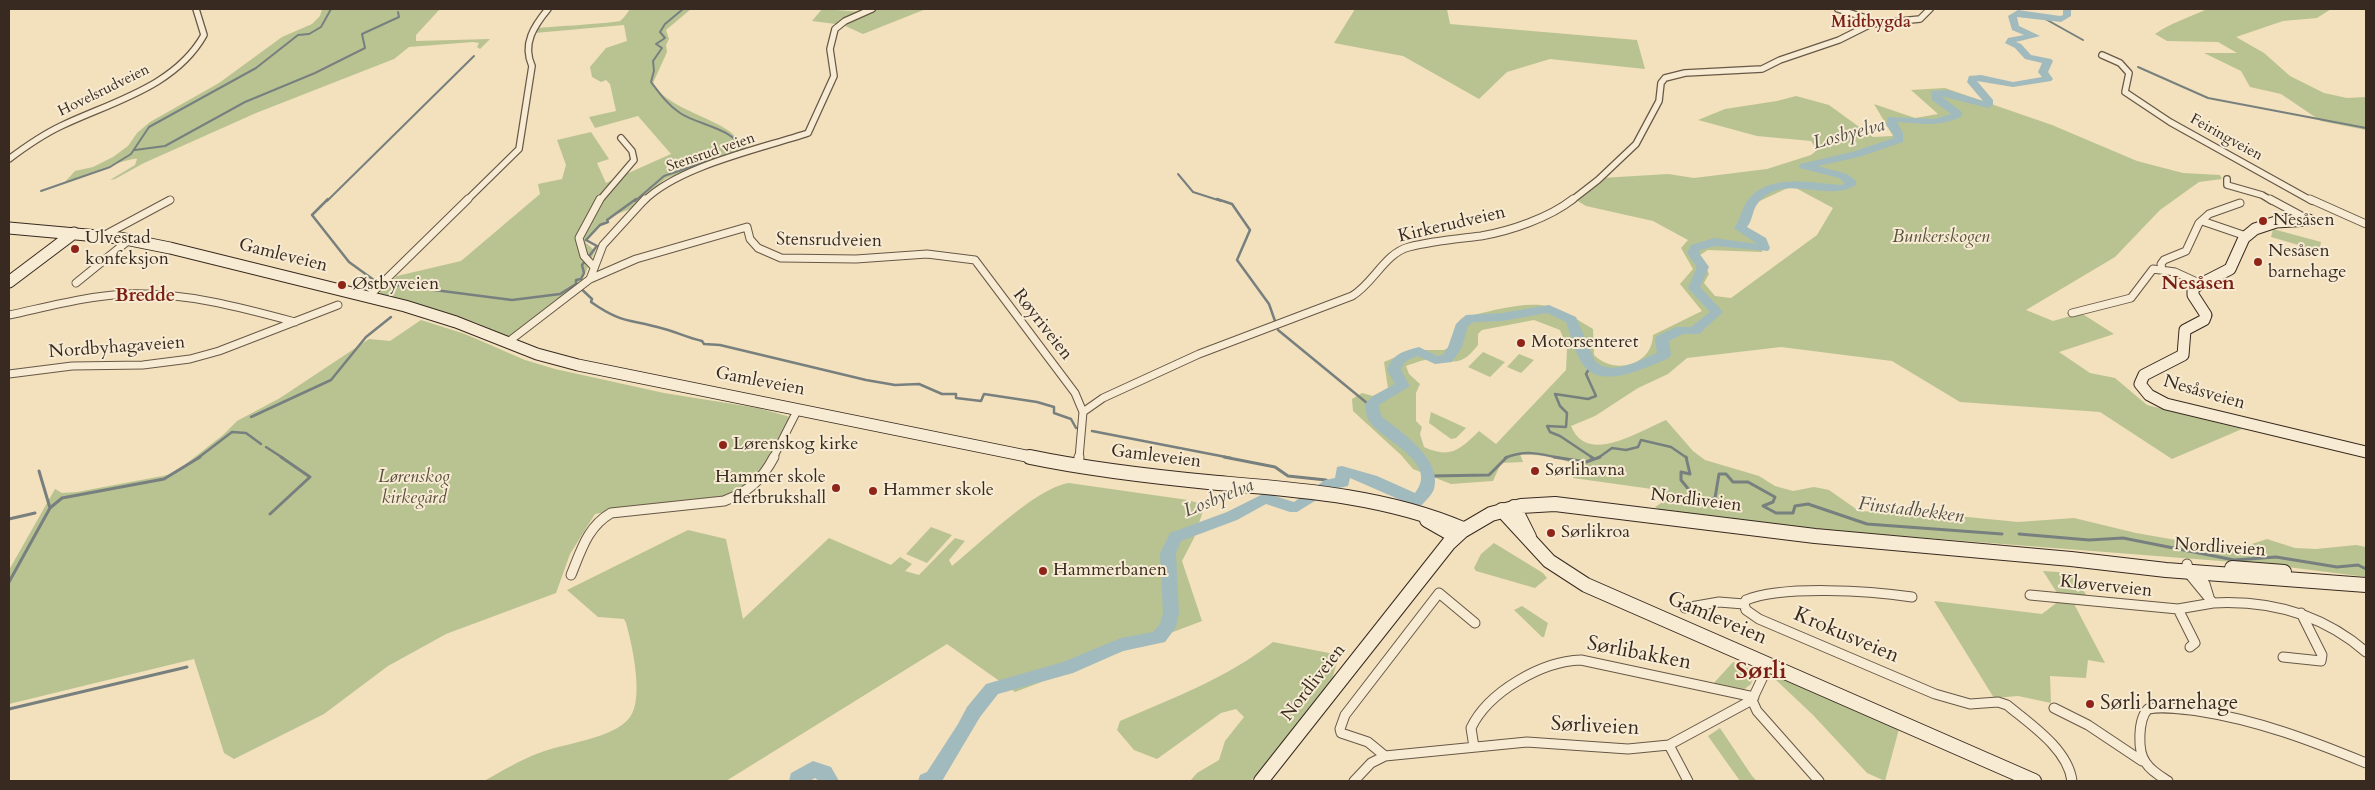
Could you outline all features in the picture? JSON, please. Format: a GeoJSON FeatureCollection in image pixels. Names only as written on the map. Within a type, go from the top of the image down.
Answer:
{"type":"FeatureCollection","features":[{"type":"Feature","properties":{"kind":"main road"},"geometry":{"type":"LineString","coordinates":[[2199,283],[2218,277],[2230,269],[2246,236],[2255,228],[2266,224],[2309,220]]}},
{"type":"Feature","properties":{"kind":"main road","name":"Gamleveien"},"geometry":{"type":"LineString","coordinates":[[9,228],[129,240],[368,297],[456,322],[543,356],[578,365],[1078,466],[1177,480],[1308,490],[1343,496],[1420,515],[1459,533]]}},
{"type":"Feature","properties":{"kind":"main road"},"geometry":{"type":"LineString","coordinates":[[9,282],[74,233]]}},
{"type":"Feature","properties":{"kind":"main road","name":"Nesåsveien"},"geometry":{"type":"LineString","coordinates":[[2199,283],[2194,286],[2192,292],[2204,310],[2206,317],[2186,330],[2183,355],[2141,379],[2141,386],[2145,392],[2172,406],[2366,452]]}},
{"type":"Feature","properties":{"kind":"main road","name":"Nordliveien"},"geometry":{"type":"LineString","coordinates":[[1261,781],[1431,564],[1459,533],[1479,518],[1508,508],[1539,504],[1581,506],[1815,536],[2366,585]]}},
{"type":"Feature","properties":{"kind":"main road","name":"Gamleveien"},"geometry":{"type":"LineString","coordinates":[[1508,508],[1530,541],[1554,566],[1586,585],[2034,781]]}},
{"type":"Feature","properties":{"kind":"street","name":"Hovelsrudveien"},"geometry":{"type":"LineString","coordinates":[[9,159],[60,126],[132,95],[180,64],[196,49],[204,35],[196,9]]}},
{"type":"Feature","properties":{"kind":"street"},"geometry":{"type":"LineString","coordinates":[[368,297],[518,150],[522,140],[532,66],[526,57],[527,49],[533,32],[548,9]]}},
{"type":"Feature","properties":{"kind":"street","name":"Stensrud veien"},"geometry":{"type":"LineString","coordinates":[[508,342],[572,296],[590,279],[603,244],[645,199],[663,184],[689,172],[808,133],[834,76],[830,49],[834,29],[845,21],[872,9]]}},
{"type":"Feature","properties":{"kind":"street"},"geometry":{"type":"LineString","coordinates":[[1838,9],[1863,17],[1871,24]]}},
{"type":"Feature","properties":{"kind":"street","name":"Kirkerudveien"},"geometry":{"type":"LineString","coordinates":[[1083,412],[1090,405],[1103,398],[1230,341],[1320,311],[1355,295],[1372,283],[1389,258],[1396,252],[1408,248],[1484,235],[1512,227],[1546,214],[1569,202],[1598,180],[1636,144],[1659,101],[1661,84],[1665,78],[1685,73],[1762,69],[1780,60],[1839,40],[1871,24],[1916,21],[1922,18],[1930,9]]}},
{"type":"Feature","properties":{"kind":"street","name":"Feiringveien"},"geometry":{"type":"LineString","coordinates":[[2102,55],[2126,67],[2129,73],[2126,92],[2159,116],[2313,201],[2366,224]]}},
{"type":"Feature","properties":{"kind":"street"},"geometry":{"type":"LineString","coordinates":[[594,267],[584,256],[580,238],[600,199],[634,160],[632,151],[621,138]]}},
{"type":"Feature","properties":{"kind":"street"},"geometry":{"type":"LineString","coordinates":[[2227,179],[2227,185],[2262,195],[2309,220]]}},
{"type":"Feature","properties":{"kind":"street"},"geometry":{"type":"LineString","coordinates":[[103,236],[170,200]]}},
{"type":"Feature","properties":{"kind":"street"},"geometry":{"type":"LineString","coordinates":[[2162,270],[2161,264],[2164,260],[2180,256],[2186,251],[2202,220],[2223,206],[2240,203]]}},
{"type":"Feature","properties":{"kind":"street"},"geometry":{"type":"LineString","coordinates":[[2202,220],[2246,236]]}},
{"type":"Feature","properties":{"kind":"street","name":"Stensrudveien"},"geometry":{"type":"LineString","coordinates":[[590,279],[636,259],[747,227],[748,234],[761,250],[769,256],[781,258],[856,259],[927,254],[972,260]]}},
{"type":"Feature","properties":{"kind":"street"},"geometry":{"type":"LineString","coordinates":[[76,283],[129,240]]}},
{"type":"Feature","properties":{"kind":"street","name":"Røyriveien"},"geometry":{"type":"LineString","coordinates":[[972,260],[978,263],[1075,392],[1083,412]]}},
{"type":"Feature","properties":{"kind":"street"},"geometry":{"type":"LineString","coordinates":[[2072,313],[2128,300],[2134,296],[2150,271],[2175,272],[2199,283]]}},
{"type":"Feature","properties":{"kind":"street"},"geometry":{"type":"LineString","coordinates":[[9,315],[102,296],[127,294],[182,297],[246,309],[294,322]]}},
{"type":"Feature","properties":{"kind":"street","name":"Nordbyhagaveien"},"geometry":{"type":"LineString","coordinates":[[9,374],[72,366],[170,363],[219,351],[338,305]]}},
{"type":"Feature","properties":{"kind":"street"},"geometry":{"type":"LineString","coordinates":[[571,575],[588,533],[600,519],[611,513],[724,501],[742,495],[765,474],[798,409]]}},
{"type":"Feature","properties":{"kind":"street"},"geometry":{"type":"LineString","coordinates":[[1078,466],[1083,412]]}},
{"type":"Feature","properties":{"kind":"street"},"geometry":{"type":"LineString","coordinates":[[2191,570],[2211,600]]}},
{"type":"Feature","properties":{"kind":"street","name":"Krokusveien"},"geometry":{"type":"LineString","coordinates":[[1912,597],[1874,592],[1843,591],[1759,595],[1746,600],[1744,604],[1746,610],[1759,620],[1935,694],[1970,704],[1998,702],[2007,705],[2060,754],[2072,772],[2072,781]]}},
{"type":"Feature","properties":{"kind":"street"},"geometry":{"type":"LineString","coordinates":[[1385,756],[1368,742],[1342,734],[1340,729],[1345,715],[1439,593],[1475,623]]}},
{"type":"Feature","properties":{"kind":"street","name":"Kløverveien"},"geometry":{"type":"LineString","coordinates":[[2030,595],[2178,609],[2211,600],[2254,602],[2302,613],[2325,623],[2362,642],[2366,652]]}},
{"type":"Feature","properties":{"kind":"street"},"geometry":{"type":"LineString","coordinates":[[1685,608],[1720,602],[1744,604]]}},
{"type":"Feature","properties":{"kind":"street"},"geometry":{"type":"LineString","coordinates":[[2178,609],[2195,642],[2190,648]]}},
{"type":"Feature","properties":{"kind":"street"},"geometry":{"type":"LineString","coordinates":[[2283,657],[2314,662],[2321,661],[2322,655],[2302,613]]}},
{"type":"Feature","properties":{"kind":"street","name":"Sørlibakken"},"geometry":{"type":"LineString","coordinates":[[1474,747],[1470,735],[1471,726],[1476,717],[1540,668],[1566,660],[1581,660],[1753,698]]}},
{"type":"Feature","properties":{"kind":"street"},"geometry":{"type":"LineString","coordinates":[[1769,664],[1753,698],[1757,712],[1819,781]]}},
{"type":"Feature","properties":{"kind":"street","name":"Sørliveien"},"geometry":{"type":"LineString","coordinates":[[1354,781],[1371,763],[1385,756],[1527,742],[1628,749],[1669,745],[1753,698]]}},
{"type":"Feature","properties":{"kind":"street"},"geometry":{"type":"LineString","coordinates":[[2142,761],[2140,752],[2145,711],[2150,707],[2161,707],[2266,724],[2366,763]]}},
{"type":"Feature","properties":{"kind":"street"},"geometry":{"type":"LineString","coordinates":[[2054,708],[2088,725],[2168,781]]}},
{"type":"Feature","properties":{"kind":"street"},"geometry":{"type":"LineString","coordinates":[[1669,745],[1688,781]]}},
{"type":"Feature","properties":{"kind":"green space"},"geometry":{"type":"Polygon","coordinates":[[[322,9],[440,9],[416,35],[416,41],[490,39],[480,49],[477,47],[479,43],[473,42],[409,47],[394,59],[256,113],[144,163],[115,179],[110,180],[135,165],[137,159],[132,159],[64,183],[75,171],[93,167],[113,157],[128,146],[137,133],[150,122],[219,83],[282,37],[312,24],[320,16],[322,9]]]}},
{"type":"Feature","properties":{"kind":"green space"},"geometry":{"type":"Polygon","coordinates":[[[630,9],[691,9],[666,30],[669,39],[666,45],[667,52],[653,83],[666,98],[721,126],[750,148],[667,178],[643,196],[633,208],[609,217],[585,242],[595,251],[584,276],[576,286],[509,338],[477,323],[381,294],[379,291],[397,276],[461,261],[540,194],[538,184],[562,179],[566,165],[557,140],[591,132],[609,159],[597,163],[606,183],[671,154],[638,116],[595,128],[589,117],[616,111],[610,84],[606,80],[601,82],[592,77],[590,67],[606,48],[627,41],[624,25],[535,33],[537,28],[620,21],[630,9]]]}},
{"type":"Feature","properties":{"kind":"green space"},"geometry":{"type":"Polygon","coordinates":[[[822,9],[864,12],[872,9],[926,9],[863,34],[843,25],[812,21],[822,9]]]}},
{"type":"Feature","properties":{"kind":"green space"},"geometry":{"type":"Polygon","coordinates":[[[1355,9],[1447,9],[1450,24],[1637,40],[1645,69],[1550,59],[1507,72],[1479,99],[1403,56],[1334,43],[1355,9]]]}},
{"type":"Feature","properties":{"kind":"green space"},"geometry":{"type":"Polygon","coordinates":[[[2207,9],[2331,9],[2317,18],[2283,21],[2236,37],[2264,53],[2290,76],[2324,93],[2347,98],[2366,97],[2366,130],[2321,121],[2281,94],[2250,87],[2241,71],[2204,53],[2237,53],[2218,42],[2167,41],[2155,34],[2174,23],[2207,9]]]}},
{"type":"Feature","properties":{"kind":"green space","name":"Bunkerskogen"},"geometry":{"type":"Polygon","coordinates":[[[1945,88],[2052,125],[2137,161],[2183,173],[2220,175],[2222,179],[2199,182],[2160,210],[2115,257],[2026,310],[2053,321],[2081,313],[2114,334],[2059,352],[2090,373],[2115,378],[2147,405],[2242,429],[2172,459],[2100,412],[1960,402],[1892,361],[1781,347],[1687,358],[1668,374],[1638,388],[1595,416],[1571,426],[1579,438],[1589,443],[1601,445],[1628,437],[1666,420],[1693,451],[1705,460],[1759,476],[1775,486],[1793,491],[1814,487],[1829,490],[1859,511],[1957,516],[2018,522],[2074,518],[2136,533],[2233,550],[2267,539],[2295,548],[2316,549],[2356,545],[2366,547],[2366,577],[2272,565],[1823,530],[1660,510],[1655,507],[1661,503],[1659,490],[1573,478],[1572,463],[1550,456],[1520,454],[1523,462],[1501,463],[1493,481],[1451,484],[1413,469],[1401,455],[1353,411],[1352,399],[1362,393],[1373,396],[1388,388],[1384,362],[1412,350],[1444,350],[1454,345],[1458,340],[1459,321],[1462,318],[1504,308],[1537,305],[1559,310],[1593,329],[1594,355],[1602,361],[1621,366],[1639,360],[1651,346],[1653,335],[1702,311],[1680,284],[1693,269],[1681,248],[1688,240],[1653,221],[1586,206],[1576,200],[1602,178],[1668,174],[1694,178],[1767,169],[1811,155],[1817,150],[1811,141],[1757,136],[1698,120],[1725,109],[1796,96],[1829,105],[1873,137],[1893,136],[1874,104],[1915,118],[1938,114],[1911,90],[1945,88]],[[1792,186],[1749,206],[1749,219],[1738,228],[1763,242],[1762,252],[1708,250],[1700,255],[1709,274],[1704,283],[1715,296],[1731,298],[1817,235],[1833,208],[1792,186]],[[1534,320],[1482,330],[1478,334],[1478,345],[1471,353],[1459,361],[1425,360],[1406,366],[1409,374],[1420,384],[1416,393],[1416,421],[1422,427],[1420,434],[1424,447],[1433,451],[1454,451],[1479,431],[1496,444],[1566,370],[1567,348],[1560,330],[1534,320]]]}},
{"type":"Feature","properties":{"kind":"green space"},"geometry":{"type":"Polygon","coordinates":[[[2273,229],[2321,242],[2319,251],[2271,237],[2273,229]]]}},
{"type":"Feature","properties":{"kind":"green space","name":"Lørenskog kirkegård"},"geometry":{"type":"Polygon","coordinates":[[[421,320],[465,334],[525,360],[555,369],[664,393],[758,408],[790,417],[759,475],[731,496],[643,505],[595,514],[570,554],[556,593],[446,634],[388,666],[324,714],[234,759],[224,753],[194,659],[9,704],[9,570],[55,489],[62,493],[77,492],[173,474],[223,435],[237,421],[280,398],[369,339],[390,341],[421,320]]]}},
{"type":"Feature","properties":{"kind":"green space"},"geometry":{"type":"Polygon","coordinates":[[[1483,352],[1505,362],[1490,377],[1468,367],[1483,352]]]}},
{"type":"Feature","properties":{"kind":"green space"},"geometry":{"type":"Polygon","coordinates":[[[1519,354],[1534,360],[1521,373],[1507,367],[1519,354]]]}},
{"type":"Feature","properties":{"kind":"green space"},"geometry":{"type":"Polygon","coordinates":[[[1431,412],[1466,428],[1456,438],[1451,439],[1429,423],[1431,412]]]}},
{"type":"Feature","properties":{"kind":"green space"},"geometry":{"type":"Polygon","coordinates":[[[1069,483],[1188,500],[1205,505],[1194,538],[1182,561],[1202,621],[1015,692],[947,644],[726,781],[484,781],[518,762],[549,749],[588,740],[613,731],[630,717],[634,708],[636,671],[624,619],[598,617],[567,590],[688,530],[726,539],[743,619],[829,538],[891,565],[900,557],[912,564],[905,571],[919,575],[955,538],[965,541],[949,560],[952,566],[1024,506],[1055,487],[1069,483]]]}},
{"type":"Feature","properties":{"kind":"green space"},"geometry":{"type":"Polygon","coordinates":[[[931,527],[952,535],[927,563],[906,554],[931,527]]]}},
{"type":"Feature","properties":{"kind":"green space"},"geometry":{"type":"Polygon","coordinates":[[[1494,543],[1543,573],[1547,578],[1535,588],[1476,571],[1474,568],[1481,554],[1494,543]]]}},
{"type":"Feature","properties":{"kind":"green space"},"geometry":{"type":"Polygon","coordinates":[[[2043,571],[2073,573],[2088,598],[2059,596],[2043,571]]]}},
{"type":"Feature","properties":{"kind":"green space"},"geometry":{"type":"Polygon","coordinates":[[[1934,601],[2042,614],[2059,601],[2073,602],[2105,663],[2088,660],[2086,678],[2050,676],[2051,703],[2018,696],[1994,698],[1934,601]]]}},
{"type":"Feature","properties":{"kind":"green space"},"geometry":{"type":"Polygon","coordinates":[[[1522,606],[1548,623],[1544,637],[1514,610],[1522,606]]]}},
{"type":"Feature","properties":{"kind":"green space"},"geometry":{"type":"Polygon","coordinates":[[[1273,642],[1339,655],[1331,683],[1251,781],[1190,781],[1197,773],[1219,760],[1225,741],[1244,717],[1236,709],[1221,713],[1157,759],[1134,750],[1117,730],[1120,721],[1218,677],[1273,642]]]}},
{"type":"Feature","properties":{"kind":"green space"},"geometry":{"type":"Polygon","coordinates":[[[1733,662],[1755,671],[1751,684],[1742,691],[1713,684],[1733,662]]]}},
{"type":"Feature","properties":{"kind":"green space"},"geometry":{"type":"Polygon","coordinates":[[[1776,676],[1899,729],[1885,781],[1867,773],[1813,715],[1776,680],[1776,676]]]}},
{"type":"Feature","properties":{"kind":"green space"},"geometry":{"type":"Polygon","coordinates":[[[1720,728],[1757,781],[1740,781],[1708,736],[1720,728]]]}},
{"type":"Feature","properties":{"kind":"waterway"},"geometry":{"type":"LineString","coordinates":[[41,191],[110,167],[131,154],[149,127],[256,68],[298,35],[309,34],[321,27],[331,9]]}},
{"type":"Feature","properties":{"kind":"waterway"},"geometry":{"type":"LineString","coordinates":[[683,9],[665,24],[660,32],[665,38],[656,44],[662,48],[653,61],[654,71],[651,82],[664,99],[676,110],[687,117],[724,132],[738,143],[742,151]]}},
{"type":"Feature","properties":{"kind":"waterway","name":"Losbyelva"},"geometry":{"type":"LineString","coordinates":[[927,781],[934,778],[965,729],[973,712],[992,689],[1067,668],[1121,645],[1159,637],[1168,627],[1171,613],[1168,553],[1175,537],[1232,516],[1265,498],[1290,507],[1297,507],[1330,484],[1343,482],[1342,471],[1372,480],[1417,501],[1426,490],[1428,478],[1425,467],[1407,445],[1374,418],[1372,404],[1403,386],[1394,370],[1396,363],[1404,356],[1419,351],[1435,360],[1447,359],[1455,347],[1462,324],[1471,318],[1502,317],[1549,309],[1571,320],[1589,363],[1595,369],[1610,372],[1629,370],[1664,355],[1662,339],[1681,330],[1694,331],[1717,312],[1694,288],[1703,267],[1693,253],[1695,248],[1714,242],[1764,248],[1762,241],[1740,228],[1748,217],[1753,201],[1762,193],[1772,188],[1783,186],[1795,185],[1843,189],[1852,183],[1843,176],[1804,166],[1855,155],[1899,140],[1898,133],[1891,125],[1892,119],[1935,122],[1943,121],[1958,114],[1936,98],[1935,93],[1948,93],[1988,105],[1988,100],[1972,82],[1972,78],[1986,78],[2013,84],[2048,79],[2043,72],[2048,61],[2028,57],[2018,46],[2010,43],[2011,40],[2035,36],[2015,28],[2012,16],[2018,13],[2061,19],[2067,16],[2067,9]]}},
{"type":"Feature","properties":{"kind":"waterway"},"geometry":{"type":"LineString","coordinates":[[135,150],[165,146],[245,102],[315,73],[365,48],[362,34],[399,17],[398,12]]}},
{"type":"Feature","properties":{"kind":"waterway"},"geometry":{"type":"LineString","coordinates":[[2040,16],[2083,40]]}},
{"type":"Feature","properties":{"kind":"waterway"},"geometry":{"type":"LineString","coordinates":[[327,201],[474,56]]}},
{"type":"Feature","properties":{"kind":"waterway"},"geometry":{"type":"LineString","coordinates":[[2138,67],[2208,98],[2366,128]]}},
{"type":"Feature","properties":{"kind":"waterway"},"geometry":{"type":"LineString","coordinates":[[635,201],[664,176],[720,157]]}},
{"type":"Feature","properties":{"kind":"waterway"},"geometry":{"type":"LineString","coordinates":[[1178,174],[1193,192],[1221,201]]}},
{"type":"Feature","properties":{"kind":"waterway"},"geometry":{"type":"LineString","coordinates":[[328,199],[312,215],[349,262],[378,283]]}},
{"type":"Feature","properties":{"kind":"waterway"},"geometry":{"type":"LineString","coordinates":[[576,284],[576,280],[581,279],[584,273],[582,265],[597,246],[586,240],[600,225],[608,222],[607,220],[636,199]]}},
{"type":"Feature","properties":{"kind":"waterway"},"geometry":{"type":"LineString","coordinates":[[1217,199],[1232,204],[1250,230],[1237,260],[1269,304],[1275,321]]}},
{"type":"Feature","properties":{"kind":"waterway"},"geometry":{"type":"LineString","coordinates":[[388,284],[512,300],[560,294],[576,284]]}},
{"type":"Feature","properties":{"kind":"waterway"},"geometry":{"type":"LineString","coordinates":[[576,284],[592,299],[591,302],[610,314],[671,331],[702,341],[704,344],[720,345],[866,380],[895,385],[919,384],[942,394],[956,394],[956,398],[981,401],[984,394],[1037,402],[1054,407],[1054,413],[1071,419],[1076,428]]}},
{"type":"Feature","properties":{"kind":"waterway"},"geometry":{"type":"LineString","coordinates":[[251,417],[331,380],[366,337],[391,317]]}},
{"type":"Feature","properties":{"kind":"waterway"},"geometry":{"type":"LineString","coordinates":[[1278,330],[1373,408]]}},
{"type":"Feature","properties":{"kind":"waterway","name":"Finstadbekken"},"geometry":{"type":"LineString","coordinates":[[1593,458],[1560,436],[1550,432],[1547,426],[1566,427],[1567,413],[1560,406],[1555,394],[1588,399],[1596,396],[1586,374],[1589,369],[1595,369]]}},
{"type":"Feature","properties":{"kind":"waterway"},"geometry":{"type":"LineString","coordinates":[[1092,431],[1231,458]]}},
{"type":"Feature","properties":{"kind":"waterway"},"geometry":{"type":"LineString","coordinates":[[198,458],[232,432],[246,433],[261,444]]}},
{"type":"Feature","properties":{"kind":"waterway","name":"Finstadbekken"},"geometry":{"type":"LineString","coordinates":[[1599,457],[1612,448],[1626,450],[1638,447],[1641,440],[1671,447],[1686,457]]}},
{"type":"Feature","properties":{"kind":"waterway"},"geometry":{"type":"LineString","coordinates":[[266,447],[283,458]]}},
{"type":"Feature","properties":{"kind":"waterway","name":"Finstadbekken"},"geometry":{"type":"LineString","coordinates":[[1507,457],[1532,453],[1555,457]]}},
{"type":"Feature","properties":{"kind":"waterway"},"geometry":{"type":"LineString","coordinates":[[50,508],[62,498],[164,479],[200,457]]}},
{"type":"Feature","properties":{"kind":"waterway"},"geometry":{"type":"LineString","coordinates":[[270,514],[310,477],[281,457]]}},
{"type":"Feature","properties":{"kind":"waterway"},"geometry":{"type":"LineString","coordinates":[[1224,457],[1275,467],[1288,476],[1326,480],[1330,484]]}},
{"type":"Feature","properties":{"kind":"waterway","name":"Finstadbekken"},"geometry":{"type":"LineString","coordinates":[[1430,476],[1489,475],[1507,457]]}},
{"type":"Feature","properties":{"kind":"waterway","name":"Finstadbekken"},"geometry":{"type":"LineString","coordinates":[[1555,457],[1586,462],[1599,457]]}},
{"type":"Feature","properties":{"kind":"waterway","name":"Finstadbekken"},"geometry":{"type":"LineString","coordinates":[[1686,457],[1690,474],[1681,472],[1681,480],[1690,491],[1688,499],[1698,502],[1715,498],[1719,474],[1726,474],[1733,482],[1748,482],[1775,497],[1773,502],[1763,506],[1776,513],[1793,513],[1795,506],[1808,504],[1867,524],[2002,534]]}},
{"type":"Feature","properties":{"kind":"waterway"},"geometry":{"type":"LineString","coordinates":[[39,471],[50,508]]}},
{"type":"Feature","properties":{"kind":"waterway"},"geometry":{"type":"LineString","coordinates":[[9,582],[50,508]]}},
{"type":"Feature","properties":{"kind":"waterway"},"geometry":{"type":"LineString","coordinates":[[9,519],[35,513]]}},
{"type":"Feature","properties":{"kind":"waterway","name":"Finstadbekken"},"geometry":{"type":"LineString","coordinates":[[2019,534],[2089,540],[2123,538],[2234,560],[2276,557],[2337,567],[2358,565],[2366,569]]}},
{"type":"Feature","properties":{"kind":"waterway"},"geometry":{"type":"LineString","coordinates":[[9,709],[187,667]]}},
{"type":"Feature","properties":{"kind":"waterway","name":"Losbyelva"},"geometry":{"type":"LineString","coordinates":[[798,781],[798,779],[813,769],[824,773],[830,781]]}},
{"type":"Feature","properties":{"kind":"place","name":"Nesåsen"},"geometry":{"type":"Point","coordinates":[2263,221]}},
{"type":"Feature","properties":{"kind":"place","name":"Ulvestad konfeksjon"},"geometry":{"type":"Point","coordinates":[75,249]}},
{"type":"Feature","properties":{"kind":"place","name":"Nesåsen barnehage"},"geometry":{"type":"Point","coordinates":[2258,262]}},
{"type":"Feature","properties":{"kind":"place","name":"Østbyveien"},"geometry":{"type":"Point","coordinates":[342,285]}},
{"type":"Feature","properties":{"kind":"place","name":"Motorsenteret"},"geometry":{"type":"Point","coordinates":[1521,343]}},
{"type":"Feature","properties":{"kind":"place","name":"Lørenskog kirke"},"geometry":{"type":"Point","coordinates":[723,445]}},
{"type":"Feature","properties":{"kind":"place","name":"Sørlihavna"},"geometry":{"type":"Point","coordinates":[1535,471]}},
{"type":"Feature","properties":{"kind":"place","name":"Hammer skole flerbrukshall"},"geometry":{"type":"Point","coordinates":[836,488]}},
{"type":"Feature","properties":{"kind":"place","name":"Hammer skole"},"geometry":{"type":"Point","coordinates":[873,491]}},
{"type":"Feature","properties":{"kind":"place","name":"Sørlikroa"},"geometry":{"type":"Point","coordinates":[1551,533]}},
{"type":"Feature","properties":{"kind":"place","name":"Hammerbanen"},"geometry":{"type":"Point","coordinates":[1043,571]}},
{"type":"Feature","properties":{"kind":"place","name":"Sørli barnehage"},"geometry":{"type":"Point","coordinates":[2090,704]}},
{"type":"Feature","properties":{"kind":"district","name":"Midtbygda"},"geometry":{"type":"Point","coordinates":[1871,23]}},
{"type":"Feature","properties":{"kind":"district","name":"Nesåsen"},"geometry":{"type":"Point","coordinates":[2198,284]}},
{"type":"Feature","properties":{"kind":"district","name":"Bredde"},"geometry":{"type":"Point","coordinates":[145,297]}},
{"type":"Feature","properties":{"kind":"district","name":"Sørli"},"geometry":{"type":"Point","coordinates":[1761,672]}}]}
